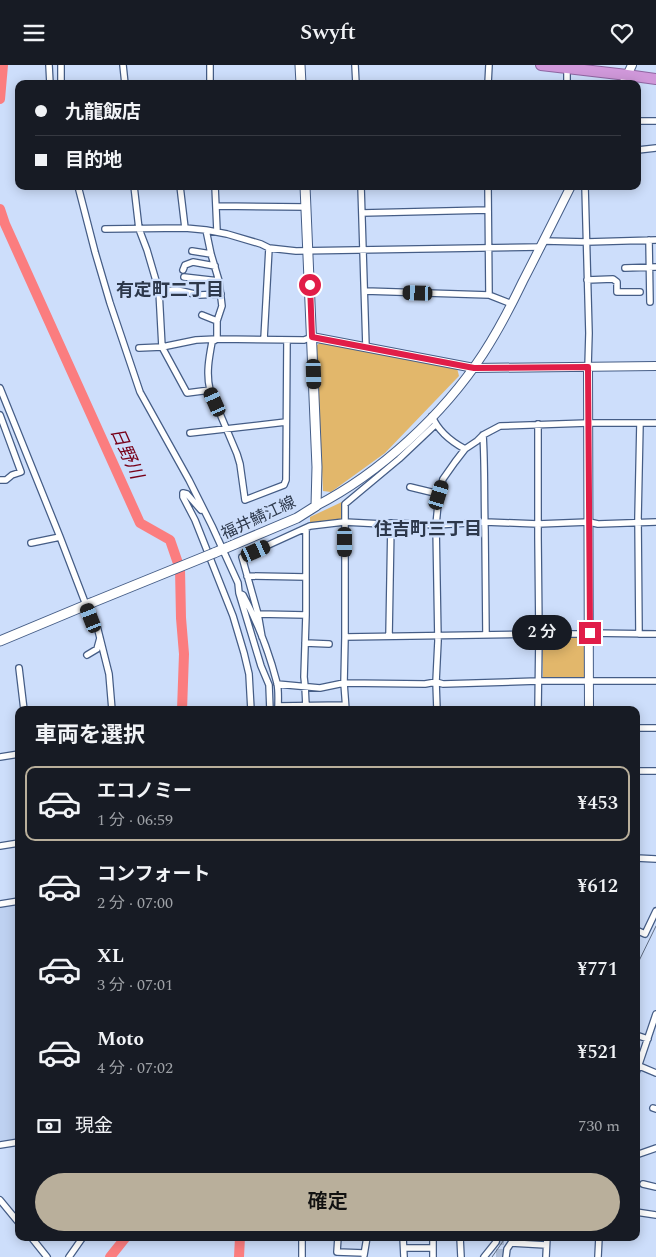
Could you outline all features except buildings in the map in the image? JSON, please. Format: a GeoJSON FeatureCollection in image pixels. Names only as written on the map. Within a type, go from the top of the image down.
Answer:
{"type":"FeatureCollection","features":[{"type":"Feature","properties":{"kind":"highway"},"geometry":{"type":"LineString","coordinates":[[541,65],[656,79]]}},
{"type":"Feature","properties":{"kind":"main road"},"geometry":{"type":"LineString","coordinates":[[300,65],[301,80]]}},
{"type":"Feature","properties":{"kind":"main road","name":"福井鯖江線"},"geometry":{"type":"LineString","coordinates":[[0,641],[297,518],[316,506],[317,467],[305,190]]}},
{"type":"Feature","properties":{"kind":"street"},"geometry":{"type":"LineString","coordinates":[[49,65],[50,80]]}},
{"type":"Feature","properties":{"kind":"street"},"geometry":{"type":"LineString","coordinates":[[61,65],[61,80]]}},
{"type":"Feature","properties":{"kind":"street"},"geometry":{"type":"LineString","coordinates":[[124,65],[125,80]]}},
{"type":"Feature","properties":{"kind":"street"},"geometry":{"type":"LineString","coordinates":[[210,65],[210,80]]}},
{"type":"Feature","properties":{"kind":"street"},"geometry":{"type":"LineString","coordinates":[[355,65],[356,80]]}},
{"type":"Feature","properties":{"kind":"street"},"geometry":{"type":"LineString","coordinates":[[488,80],[489,65]]}},
{"type":"Feature","properties":{"kind":"street"},"geometry":{"type":"LineString","coordinates":[[566,68],[567,80]]}},
{"type":"Feature","properties":{"kind":"street"},"geometry":{"type":"LineString","coordinates":[[641,121],[656,121]]}},
{"type":"Feature","properties":{"kind":"street"},"geometry":{"type":"LineString","coordinates":[[641,150],[656,148]]}},
{"type":"Feature","properties":{"kind":"street"},"geometry":{"type":"LineString","coordinates":[[79,190],[110,303],[140,392],[189,480],[206,515],[218,551],[238,583],[239,593],[261,667],[270,685],[270,706]]}},
{"type":"Feature","properties":{"kind":"street"},"geometry":{"type":"LineString","coordinates":[[134,190],[139,229],[159,291],[162,347],[188,393],[210,390]]}},
{"type":"Feature","properties":{"kind":"street"},"geometry":{"type":"LineString","coordinates":[[180,190],[184,228]]}},
{"type":"Feature","properties":{"kind":"street"},"geometry":{"type":"LineString","coordinates":[[215,190],[217,231]]}},
{"type":"Feature","properties":{"kind":"street"},"geometry":{"type":"LineString","coordinates":[[360,190],[366,347]]}},
{"type":"Feature","properties":{"kind":"street"},"geometry":{"type":"LineString","coordinates":[[488,190],[489,295]]}},
{"type":"Feature","properties":{"kind":"street"},"geometry":{"type":"LineString","coordinates":[[316,506],[335,496],[376,468],[418,431],[474,368],[512,304],[569,190]]}},
{"type":"Feature","properties":{"kind":"street"},"geometry":{"type":"LineString","coordinates":[[585,190],[589,333],[590,706]]}},
{"type":"Feature","properties":{"kind":"street"},"geometry":{"type":"LineString","coordinates":[[217,207],[306,207]]}},
{"type":"Feature","properties":{"kind":"street"},"geometry":{"type":"LineString","coordinates":[[362,213],[488,210]]}},
{"type":"Feature","properties":{"kind":"street"},"geometry":{"type":"LineString","coordinates":[[105,229],[184,228],[217,231],[261,244],[268,248],[308,250],[489,248],[656,240]]}},
{"type":"Feature","properties":{"kind":"street"},"geometry":{"type":"LineString","coordinates":[[206,230],[219,281],[222,306],[217,321],[216,339],[212,342],[208,371],[210,390],[237,454],[245,500],[284,485],[286,480],[287,340]]}},
{"type":"Feature","properties":{"kind":"street"},"geometry":{"type":"LineString","coordinates":[[649,241],[653,267],[653,292],[650,301]]}},
{"type":"Feature","properties":{"kind":"street"},"geometry":{"type":"LineString","coordinates":[[264,339],[268,248]]}},
{"type":"Feature","properties":{"kind":"street"},"geometry":{"type":"LineString","coordinates":[[192,251],[211,254]]}},
{"type":"Feature","properties":{"kind":"street"},"geometry":{"type":"LineString","coordinates":[[215,266],[192,262],[185,265],[184,274],[219,281]]}},
{"type":"Feature","properties":{"kind":"street"},"geometry":{"type":"LineString","coordinates":[[625,268],[653,267]]}},
{"type":"Feature","properties":{"kind":"street"},"geometry":{"type":"LineString","coordinates":[[587,280],[613,279],[617,282],[617,292],[640,292]]}},
{"type":"Feature","properties":{"kind":"street"},"geometry":{"type":"LineString","coordinates":[[159,291],[178,290],[199,295],[220,294]]}},
{"type":"Feature","properties":{"kind":"street"},"geometry":{"type":"LineString","coordinates":[[365,291],[489,295],[512,304]]}},
{"type":"Feature","properties":{"kind":"street"},"geometry":{"type":"LineString","coordinates":[[202,315],[217,321]]}},
{"type":"Feature","properties":{"kind":"street"},"geometry":{"type":"LineString","coordinates":[[140,348],[162,347],[196,340],[264,339],[304,341],[312,337],[474,368],[656,366]]}},
{"type":"Feature","properties":{"kind":"street"},"geometry":{"type":"LineString","coordinates":[[0,388],[89,604],[91,618],[97,626],[110,674],[112,706]]}},
{"type":"Feature","properties":{"kind":"street"},"geometry":{"type":"LineString","coordinates":[[0,415],[21,472],[12,475],[6,480],[0,480]]}},
{"type":"Feature","properties":{"kind":"street"},"geometry":{"type":"LineString","coordinates":[[432,416],[435,425],[452,441],[465,449]]}},
{"type":"Feature","properties":{"kind":"street"},"geometry":{"type":"LineString","coordinates":[[190,433],[286,422]]}},
{"type":"Feature","properties":{"kind":"street"},"geometry":{"type":"LineString","coordinates":[[639,634],[638,523],[640,423]]}},
{"type":"Feature","properties":{"kind":"street"},"geometry":{"type":"LineString","coordinates":[[437,706],[436,525],[439,495],[443,479],[465,449],[483,435],[500,426],[656,423]]}},
{"type":"Feature","properties":{"kind":"street"},"geometry":{"type":"LineString","coordinates":[[346,706],[344,683],[344,504],[399,459],[435,425]]}},
{"type":"Feature","properties":{"kind":"street"},"geometry":{"type":"LineString","coordinates":[[538,425],[538,706]]}},
{"type":"Feature","properties":{"kind":"street"},"geometry":{"type":"LineString","coordinates":[[483,435],[485,467],[486,635]]}},
{"type":"Feature","properties":{"kind":"street"},"geometry":{"type":"LineString","coordinates":[[410,487],[439,495]]}},
{"type":"Feature","properties":{"kind":"street"},"geometry":{"type":"LineString","coordinates":[[206,515],[187,494],[182,493],[182,497],[195,520],[233,616],[249,674],[251,706]]}},
{"type":"Feature","properties":{"kind":"street"},"geometry":{"type":"LineString","coordinates":[[262,637],[258,614],[242,557],[310,526],[344,522],[436,525],[485,521],[538,525],[589,522],[598,524],[656,522]]}},
{"type":"Feature","properties":{"kind":"street"},"geometry":{"type":"LineString","coordinates":[[388,636],[391,523]]}},
{"type":"Feature","properties":{"kind":"street"},"geometry":{"type":"LineString","coordinates":[[306,529],[304,677],[306,706]]}},
{"type":"Feature","properties":{"kind":"street"},"geometry":{"type":"LineString","coordinates":[[31,543],[60,537]]}},
{"type":"Feature","properties":{"kind":"street"},"geometry":{"type":"LineString","coordinates":[[247,576],[306,577]]}},
{"type":"Feature","properties":{"kind":"street"},"geometry":{"type":"LineString","coordinates":[[239,593],[243,595],[252,611],[267,650],[277,684],[278,706]]}},
{"type":"Feature","properties":{"kind":"street"},"geometry":{"type":"LineString","coordinates":[[258,614],[306,615]]}},
{"type":"Feature","properties":{"kind":"street"},"geometry":{"type":"LineString","coordinates":[[345,637],[583,635],[590,633],[656,634]]}},
{"type":"Feature","properties":{"kind":"street"},"geometry":{"type":"LineString","coordinates":[[87,655],[97,649],[100,638]]}},
{"type":"Feature","properties":{"kind":"street"},"geometry":{"type":"LineString","coordinates":[[305,643],[329,644]]}},
{"type":"Feature","properties":{"kind":"street"},"geometry":{"type":"LineString","coordinates":[[19,668],[24,706]]}},
{"type":"Feature","properties":{"kind":"street"},"geometry":{"type":"LineString","coordinates":[[277,684],[320,688],[344,683],[656,681]]}},
{"type":"Feature","properties":{"kind":"street"},"geometry":{"type":"LineString","coordinates":[[640,728],[656,728]]}},
{"type":"Feature","properties":{"kind":"street"},"geometry":{"type":"LineString","coordinates":[[0,757],[15,755]]}},
{"type":"Feature","properties":{"kind":"street"},"geometry":{"type":"LineString","coordinates":[[640,771],[656,771]]}},
{"type":"Feature","properties":{"kind":"street"},"geometry":{"type":"LineString","coordinates":[[0,846],[15,844]]}},
{"type":"Feature","properties":{"kind":"street"},"geometry":{"type":"LineString","coordinates":[[640,858],[656,859]]}},
{"type":"Feature","properties":{"kind":"street"},"geometry":{"type":"LineString","coordinates":[[0,904],[15,902]]}},
{"type":"Feature","properties":{"kind":"street"},"geometry":{"type":"LineString","coordinates":[[640,931],[645,933],[656,911]]}},
{"type":"Feature","properties":{"kind":"street"},"geometry":{"type":"LineString","coordinates":[[640,1060],[656,1014]]}},
{"type":"Feature","properties":{"kind":"street"},"geometry":{"type":"LineString","coordinates":[[640,1036],[648,1039]]}},
{"type":"Feature","properties":{"kind":"street"},"geometry":{"type":"LineString","coordinates":[[640,1066],[656,1073]]}},
{"type":"Feature","properties":{"kind":"street"},"geometry":{"type":"LineString","coordinates":[[0,1145],[15,1143]]}},
{"type":"Feature","properties":{"kind":"street"},"geometry":{"type":"LineString","coordinates":[[640,1154],[656,1148]]}},
{"type":"Feature","properties":{"kind":"street"},"geometry":{"type":"LineString","coordinates":[[643,1184],[656,1187]]}},
{"type":"Feature","properties":{"kind":"street"},"geometry":{"type":"LineString","coordinates":[[0,1200],[15,1218]]}},
{"type":"Feature","properties":{"kind":"street"},"geometry":{"type":"LineString","coordinates":[[640,1213],[656,1215]]}},
{"type":"Feature","properties":{"kind":"street"},"geometry":{"type":"LineString","coordinates":[[34,1241],[47,1257]]}},
{"type":"Feature","properties":{"kind":"street"},"geometry":{"type":"LineString","coordinates":[[68,1257],[81,1241]]}},
{"type":"Feature","properties":{"kind":"street"},"geometry":{"type":"LineString","coordinates":[[302,1241],[302,1257]]}},
{"type":"Feature","properties":{"kind":"street"},"geometry":{"type":"LineString","coordinates":[[338,1241],[337,1252],[364,1255],[366,1241]]}},
{"type":"Feature","properties":{"kind":"street"},"geometry":{"type":"LineString","coordinates":[[403,1241],[404,1257]]}},
{"type":"Feature","properties":{"kind":"street"},"geometry":{"type":"LineString","coordinates":[[433,1241],[433,1257]]}},
{"type":"Feature","properties":{"kind":"street"},"geometry":{"type":"LineString","coordinates":[[460,1241],[461,1257]]}},
{"type":"Feature","properties":{"kind":"street"},"geometry":{"type":"LineString","coordinates":[[484,1257],[496,1241]]}},
{"type":"Feature","properties":{"kind":"street"},"geometry":{"type":"LineString","coordinates":[[546,1241],[546,1257]]}},
{"type":"Feature","properties":{"kind":"street"},"geometry":{"type":"LineString","coordinates":[[598,1257],[599,1241]]}},
{"type":"Feature","properties":{"kind":"street"},"geometry":{"type":"LineString","coordinates":[[506,1257],[507,1249],[511,1243],[546,1245]]}},
{"type":"Feature","properties":{"kind":"street"},"geometry":{"type":"LineString","coordinates":[[404,1248],[433,1248]]}},
{"type":"Feature","properties":{"kind":"shaded area"},"geometry":{"type":"Polygon","coordinates":[[[323,340],[457,368],[459,376],[385,453],[331,492],[323,491],[316,346],[323,340]]]}},
{"type":"Feature","properties":{"kind":"shaded area"},"geometry":{"type":"Polygon","coordinates":[[[344,501],[343,522],[310,525],[310,517],[344,501]]]}},
{"type":"Feature","properties":{"kind":"shaded area"},"geometry":{"type":"Polygon","coordinates":[[[542,637],[586,637],[586,677],[543,677],[542,637]]]}},
{"type":"Feature","properties":{"kind":"shaded area"},"geometry":{"type":"Polygon","coordinates":[[[15,904],[15,1139],[0,1141],[0,906],[15,904]]]}},
{"type":"Feature","properties":{"kind":"waterway","name":"日野川"},"geometry":{"type":"LineString","coordinates":[[0,99],[3,65]]}},
{"type":"Feature","properties":{"kind":"waterway","name":"日野川"},"geometry":{"type":"LineString","coordinates":[[0,209],[5,224],[140,523],[170,540],[180,569],[184,654],[182,706]]}},
{"type":"Feature","properties":{"kind":"waterway"},"geometry":{"type":"LineString","coordinates":[[110,1257],[123,1241]]}},
{"type":"Feature","properties":{"kind":"waterway","name":"日野川"},"geometry":{"type":"LineString","coordinates":[[239,1257],[240,1241]]}},
{"type":"Feature","properties":{"kind":"tunnel"},"geometry":{"type":"LineString","coordinates":[[500,1241],[500,1257]]}},
{"type":"Feature","properties":{"kind":"tram line"},"geometry":{"type":"LineString","coordinates":[[640,959],[656,926]]}},
{"type":"Feature","properties":{"kind":"tram line"},"geometry":{"type":"LineString","coordinates":[[492,1257],[503,1241]]}},
{"type":"Feature","properties":{"kind":"district","name":"有定町二丁目"},"geometry":{"type":"Point","coordinates":[170,290]}},
{"type":"Feature","properties":{"kind":"district","name":"住吉町三丁目"},"geometry":{"type":"Point","coordinates":[428,529]}},
{"type":"Feature","properties":{"kind":"route"},"geometry":{"type":"LineString","coordinates":[[310,285],[312,337],[474,368],[588,367],[590,633]]}}]}
